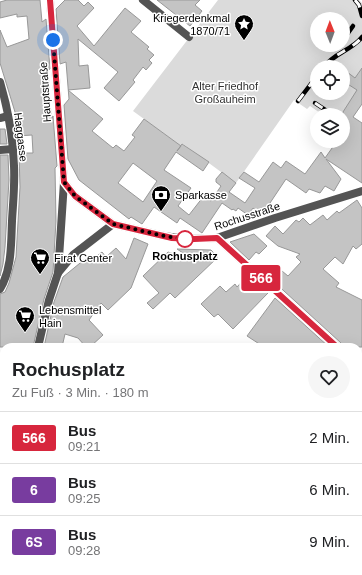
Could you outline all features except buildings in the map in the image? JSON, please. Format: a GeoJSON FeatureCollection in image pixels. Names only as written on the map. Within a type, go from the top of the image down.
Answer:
{"type":"FeatureCollection","features":[{"type":"Feature","properties":{"kind":"street","name":"Hauptstraße"},"geometry":{"type":"LineString","coordinates":[[50,0],[64,182]]}},
{"type":"Feature","properties":{"kind":"street"},"geometry":{"type":"LineString","coordinates":[[143,0],[189,37]]}},
{"type":"Feature","properties":{"kind":"street","name":"Haggasse"},"geometry":{"type":"LineString","coordinates":[[0,82],[4,117],[13,149],[14,168],[10,254],[5,280],[0,289]]}},
{"type":"Feature","properties":{"kind":"street"},"geometry":{"type":"LineString","coordinates":[[0,150],[13,149]]}},
{"type":"Feature","properties":{"kind":"street"},"geometry":{"type":"LineString","coordinates":[[58,273],[73,255],[113,224],[75,196],[64,182]]}},
{"type":"Feature","properties":{"kind":"street"},"geometry":{"type":"LineString","coordinates":[[39,343],[49,300],[58,273],[64,182]]}},
{"type":"Feature","properties":{"kind":"street","name":"Rochusstraße"},"geometry":{"type":"LineString","coordinates":[[113,224],[172,238],[217,238],[362,191]]}},
{"type":"Feature","properties":{"kind":"street"},"geometry":{"type":"LineString","coordinates":[[217,238],[334,343]]}},
{"type":"Feature","properties":{"kind":"green space","name":"Alter Friedhof Großauheim"},"geometry":{"type":"Polygon","coordinates":[[[218,0],[359,0],[362,3],[362,104],[353,117],[350,128],[350,108],[313,108],[310,106],[307,109],[294,100],[236,183],[183,144],[181,146],[133,111],[218,0]]]}},
{"type":"Feature","properties":{"kind":"green space","name":"Alter Friedhof Großauheim"},"geometry":{"type":"Polygon","coordinates":[[[332,148],[345,148],[343,155],[332,148]]]}},
{"type":"Feature","properties":{"kind":"railway"},"geometry":{"type":"LineString","coordinates":[[355,0],[359,5],[362,16]]}},
{"type":"Feature","properties":{"kind":"railway"},"geometry":{"type":"LineString","coordinates":[[350,30],[353,26]]}},
{"type":"Feature","properties":{"kind":"railway"},"geometry":{"type":"LineString","coordinates":[[330,60],[362,37]]}},
{"type":"Feature","properties":{"kind":"railway"},"geometry":{"type":"LineString","coordinates":[[298,101],[310,85]]}},
{"type":"Feature","properties":{"kind":"railway"},"geometry":{"type":"LineString","coordinates":[[315,103],[322,108]]}},
{"type":"Feature","properties":{"kind":"bus line","name":"566"},"geometry":{"type":"LineString","coordinates":[[50,0],[61,160],[64,182],[75,196],[113,224],[172,238],[217,238],[333,343]]}},
{"type":"Feature","properties":{"kind":"place","name":"Kriegerdenkmal 1870/71"},"geometry":{"type":"Point","coordinates":[244,41]}},
{"type":"Feature","properties":{"kind":"place","name":"Sparkasse"},"geometry":{"type":"Point","coordinates":[161,212]}},
{"type":"Feature","properties":{"kind":"place","name":"Rochusplatz"},"geometry":{"type":"Point","coordinates":[185,239]}},
{"type":"Feature","properties":{"kind":"place","name":"Firat Center"},"geometry":{"type":"Point","coordinates":[40,275]}},
{"type":"Feature","properties":{"kind":"place","name":"Lebensmittel Hain"},"geometry":{"type":"Point","coordinates":[25,333]}},
{"type":"Feature","properties":{"kind":"route"},"geometry":{"type":"LineString","coordinates":[[53,40],[61,160],[64,182],[75,196],[113,224],[172,238],[185,239]]}}]}
